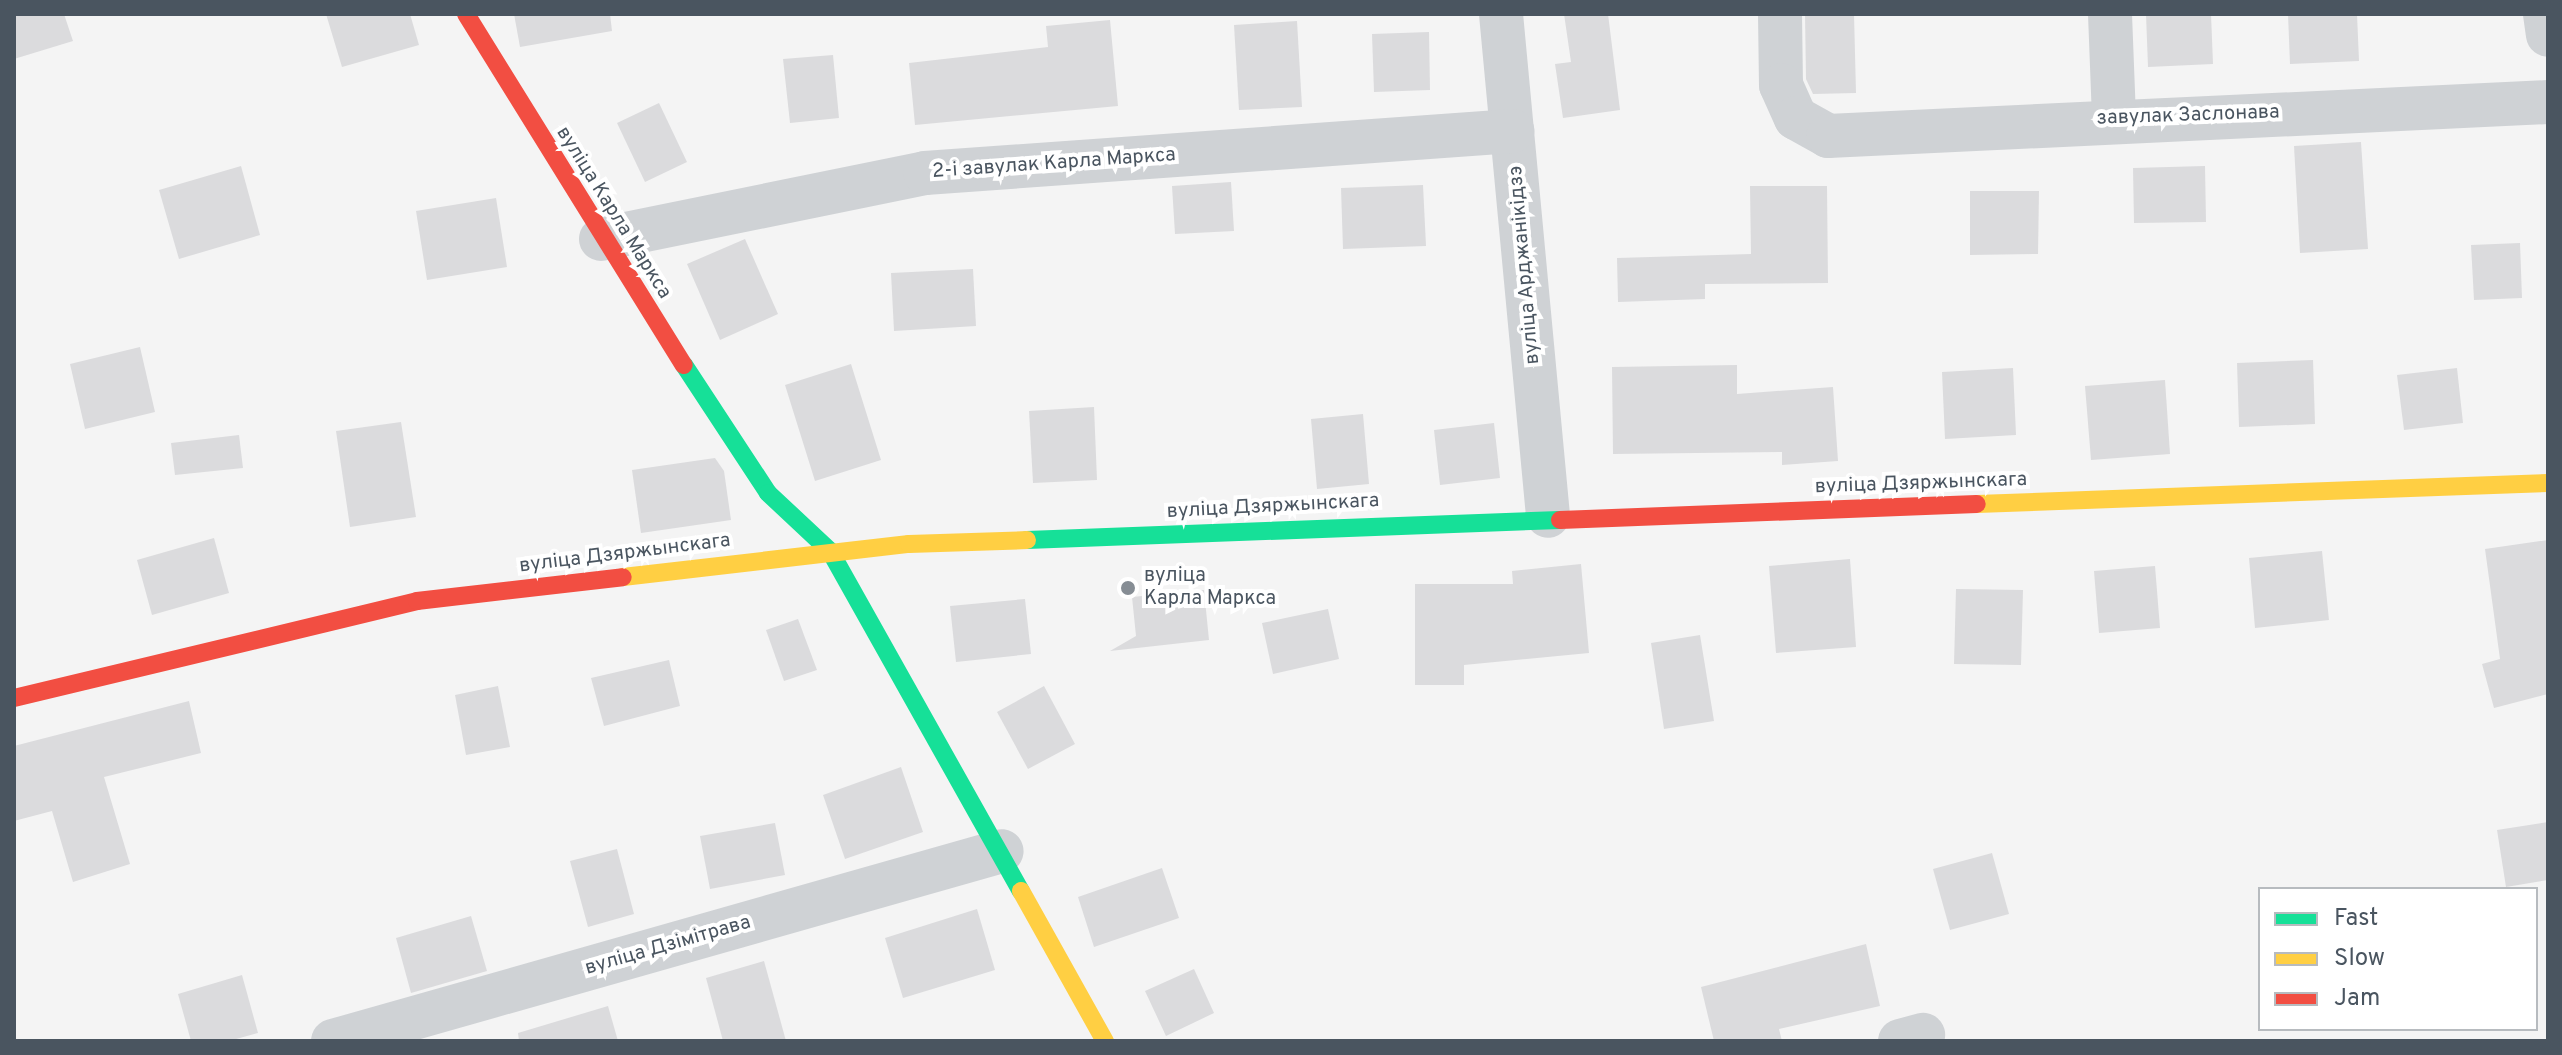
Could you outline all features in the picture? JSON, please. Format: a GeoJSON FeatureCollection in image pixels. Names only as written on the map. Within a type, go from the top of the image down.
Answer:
{"type":"FeatureCollection","features":[{"type":"Feature","properties":{"kind":"street","name":"вуліца Карла Маркса"},"geometry":{"type":"LineString","coordinates":[[466,14],[601,239],[768,493],[830,551],[1002,851],[1105,1041]]}},
{"type":"Feature","properties":{"kind":"street","name":"вуліца Арджанікідзэ"},"geometry":{"type":"LineString","coordinates":[[1501,14],[1548,516]]}},
{"type":"Feature","properties":{"kind":"street","name":"завулак Заслонава"},"geometry":{"type":"LineString","coordinates":[[1780,14],[1781,85],[1796,118],[1828,136],[2114,119],[2548,102]]}},
{"type":"Feature","properties":{"kind":"street"},"geometry":{"type":"LineString","coordinates":[[2110,14],[2114,119]]}},
{"type":"Feature","properties":{"kind":"street"},"geometry":{"type":"LineString","coordinates":[[2545,14],[2548,35]]}},
{"type":"Feature","properties":{"kind":"street","name":"2-і завулак Карла Маркса"},"geometry":{"type":"LineString","coordinates":[[601,239],[925,173],[1513,131]]}},
{"type":"Feature","properties":{"kind":"street","name":"вуліца Дзяржынскага"},"geometry":{"type":"LineString","coordinates":[[14,698],[417,601],[830,551],[1548,516],[2548,483]]}},
{"type":"Feature","properties":{"kind":"street","name":"вуліца Дзімітрава"},"geometry":{"type":"LineString","coordinates":[[333,1041],[1002,851]]}},
{"type":"Feature","properties":{"kind":"building"},"geometry":{"type":"Polygon","coordinates":[[[14,14],[64,14],[73,41],[14,59],[14,14]]]}},
{"type":"Feature","properties":{"kind":"building"},"geometry":{"type":"Polygon","coordinates":[[[326,14],[410,14],[419,45],[342,67],[326,14]]]}},
{"type":"Feature","properties":{"kind":"building"},"geometry":{"type":"Polygon","coordinates":[[[514,14],[610,14],[612,31],[520,47],[514,14]]]}},
{"type":"Feature","properties":{"kind":"building"},"geometry":{"type":"Polygon","coordinates":[[[1564,14],[1608,14],[1620,110],[1563,118],[1555,64],[1571,62],[1564,14]]]}},
{"type":"Feature","properties":{"kind":"building"},"geometry":{"type":"Polygon","coordinates":[[[1805,14],[1854,14],[1856,93],[1813,94],[1806,79],[1805,14]]]}},
{"type":"Feature","properties":{"kind":"building"},"geometry":{"type":"Polygon","coordinates":[[[2146,14],[2211,14],[2213,64],[2148,67],[2146,14]]]}},
{"type":"Feature","properties":{"kind":"building"},"geometry":{"type":"Polygon","coordinates":[[[2288,14],[2357,14],[2359,61],[2290,64],[2288,14]]]}},
{"type":"Feature","properties":{"kind":"building"},"geometry":{"type":"Polygon","coordinates":[[[1110,20],[1118,106],[915,125],[909,63],[1048,47],[1046,26],[1110,20]]]}},
{"type":"Feature","properties":{"kind":"building"},"geometry":{"type":"Polygon","coordinates":[[[1297,21],[1302,107],[1239,110],[1234,25],[1297,21]]]}},
{"type":"Feature","properties":{"kind":"building"},"geometry":{"type":"Polygon","coordinates":[[[1429,32],[1430,90],[1374,92],[1372,34],[1429,32]]]}},
{"type":"Feature","properties":{"kind":"building"},"geometry":{"type":"Polygon","coordinates":[[[833,55],[839,118],[790,123],[783,59],[833,55]]]}},
{"type":"Feature","properties":{"kind":"building"},"geometry":{"type":"Polygon","coordinates":[[[659,103],[687,162],[645,182],[617,123],[659,103]]]}},
{"type":"Feature","properties":{"kind":"building"},"geometry":{"type":"Polygon","coordinates":[[[2361,142],[2368,249],[2300,253],[2294,146],[2361,142]]]}},
{"type":"Feature","properties":{"kind":"building"},"geometry":{"type":"Polygon","coordinates":[[[241,166],[260,235],[179,259],[159,190],[241,166]]]}},
{"type":"Feature","properties":{"kind":"building"},"geometry":{"type":"Polygon","coordinates":[[[2205,166],[2206,222],[2134,223],[2133,168],[2205,166]]]}},
{"type":"Feature","properties":{"kind":"building"},"geometry":{"type":"Polygon","coordinates":[[[1231,182],[1234,231],[1175,234],[1172,186],[1231,182]]]}},
{"type":"Feature","properties":{"kind":"building"},"geometry":{"type":"Polygon","coordinates":[[[1423,185],[1426,246],[1343,249],[1341,188],[1423,185]]]}},
{"type":"Feature","properties":{"kind":"building"},"geometry":{"type":"Polygon","coordinates":[[[1750,186],[1827,186],[1828,283],[1705,284],[1705,299],[1618,302],[1617,258],[1751,254],[1750,186]]]}},
{"type":"Feature","properties":{"kind":"building"},"geometry":{"type":"Polygon","coordinates":[[[1970,191],[2039,191],[2038,254],[1970,255],[1970,191]]]}},
{"type":"Feature","properties":{"kind":"building"},"geometry":{"type":"Polygon","coordinates":[[[496,198],[507,267],[427,280],[416,211],[496,198]]]}},
{"type":"Feature","properties":{"kind":"building"},"geometry":{"type":"Polygon","coordinates":[[[745,239],[778,314],[720,340],[687,264],[745,239]]]}},
{"type":"Feature","properties":{"kind":"building"},"geometry":{"type":"Polygon","coordinates":[[[2520,243],[2522,298],[2474,300],[2471,245],[2520,243]]]}},
{"type":"Feature","properties":{"kind":"building"},"geometry":{"type":"Polygon","coordinates":[[[973,269],[976,326],[894,331],[891,273],[973,269]]]}},
{"type":"Feature","properties":{"kind":"building"},"geometry":{"type":"Polygon","coordinates":[[[140,347],[155,412],[85,429],[70,364],[140,347]]]}},
{"type":"Feature","properties":{"kind":"building"},"geometry":{"type":"Polygon","coordinates":[[[2313,360],[2315,424],[2239,427],[2237,363],[2313,360]]]}},
{"type":"Feature","properties":{"kind":"building"},"geometry":{"type":"Polygon","coordinates":[[[851,364],[881,460],[815,481],[785,385],[851,364]]]}},
{"type":"Feature","properties":{"kind":"building"},"geometry":{"type":"Polygon","coordinates":[[[1737,365],[1737,394],[1833,387],[1838,461],[1782,465],[1782,452],[1613,454],[1612,367],[1737,365]]]}},
{"type":"Feature","properties":{"kind":"building"},"geometry":{"type":"Polygon","coordinates":[[[2013,368],[2016,435],[1945,439],[1942,372],[2013,368]]]}},
{"type":"Feature","properties":{"kind":"building"},"geometry":{"type":"Polygon","coordinates":[[[2457,368],[2463,423],[2404,430],[2397,375],[2457,368]]]}},
{"type":"Feature","properties":{"kind":"building"},"geometry":{"type":"Polygon","coordinates":[[[2165,380],[2170,454],[2091,460],[2085,386],[2165,380]]]}},
{"type":"Feature","properties":{"kind":"building"},"geometry":{"type":"Polygon","coordinates":[[[1094,407],[1097,480],[1033,483],[1029,411],[1094,407]]]}},
{"type":"Feature","properties":{"kind":"building"},"geometry":{"type":"Polygon","coordinates":[[[1363,414],[1369,484],[1317,489],[1311,419],[1363,414]]]}},
{"type":"Feature","properties":{"kind":"building"},"geometry":{"type":"Polygon","coordinates":[[[401,422],[416,517],[350,527],[336,431],[401,422]]]}},
{"type":"Feature","properties":{"kind":"building"},"geometry":{"type":"Polygon","coordinates":[[[1494,423],[1500,478],[1440,485],[1434,430],[1494,423]]]}},
{"type":"Feature","properties":{"kind":"building"},"geometry":{"type":"Polygon","coordinates":[[[239,435],[243,468],[175,475],[171,443],[239,435]]]}},
{"type":"Feature","properties":{"kind":"building"},"geometry":{"type":"Polygon","coordinates":[[[715,458],[724,471],[731,520],[641,533],[632,470],[715,458]]]}},
{"type":"Feature","properties":{"kind":"building"},"geometry":{"type":"Polygon","coordinates":[[[214,538],[229,593],[152,615],[137,560],[214,538]]]}},
{"type":"Feature","properties":{"kind":"building"},"geometry":{"type":"Polygon","coordinates":[[[2548,540],[2548,694],[2494,708],[2482,664],[2500,659],[2485,549],[2548,540]]]}},
{"type":"Feature","properties":{"kind":"building"},"geometry":{"type":"Polygon","coordinates":[[[2322,551],[2329,620],[2255,628],[2249,558],[2322,551]]]}},
{"type":"Feature","properties":{"kind":"building"},"geometry":{"type":"Polygon","coordinates":[[[1850,559],[1856,647],[1776,653],[1769,566],[1850,559]]]}},
{"type":"Feature","properties":{"kind":"building"},"geometry":{"type":"Polygon","coordinates":[[[1581,564],[1589,653],[1464,665],[1464,685],[1415,685],[1415,584],[1513,584],[1512,571],[1581,564]]]}},
{"type":"Feature","properties":{"kind":"building"},"geometry":{"type":"Polygon","coordinates":[[[2155,566],[2160,628],[2099,633],[2094,571],[2155,566]]]}},
{"type":"Feature","properties":{"kind":"building"},"geometry":{"type":"Polygon","coordinates":[[[1956,589],[2023,590],[2021,665],[1954,664],[1956,589]]]}},
{"type":"Feature","properties":{"kind":"building"},"geometry":{"type":"Polygon","coordinates":[[[1204,590],[1209,640],[1110,651],[1136,636],[1132,597],[1204,590]]]}},
{"type":"Feature","properties":{"kind":"building"},"geometry":{"type":"Polygon","coordinates":[[[1025,599],[1031,654],[956,662],[950,606],[1025,599]]]}},
{"type":"Feature","properties":{"kind":"building"},"geometry":{"type":"Polygon","coordinates":[[[1328,609],[1339,659],[1273,674],[1262,623],[1328,609]]]}},
{"type":"Feature","properties":{"kind":"building"},"geometry":{"type":"Polygon","coordinates":[[[798,619],[817,670],[784,681],[766,630],[798,619]]]}},
{"type":"Feature","properties":{"kind":"building"},"geometry":{"type":"Polygon","coordinates":[[[1700,635],[1714,721],[1664,729],[1651,643],[1700,635]]]}},
{"type":"Feature","properties":{"kind":"building"},"geometry":{"type":"Polygon","coordinates":[[[669,660],[680,706],[604,726],[591,678],[669,660]]]}},
{"type":"Feature","properties":{"kind":"building"},"geometry":{"type":"Polygon","coordinates":[[[498,686],[510,747],[466,755],[455,695],[498,686]]]}},
{"type":"Feature","properties":{"kind":"building"},"geometry":{"type":"Polygon","coordinates":[[[1044,686],[1075,744],[1028,769],[997,712],[1044,686]]]}},
{"type":"Feature","properties":{"kind":"building"},"geometry":{"type":"Polygon","coordinates":[[[189,701],[201,753],[104,777],[130,864],[73,882],[52,811],[14,821],[14,746],[189,701]]]}},
{"type":"Feature","properties":{"kind":"building"},"geometry":{"type":"Polygon","coordinates":[[[901,767],[923,832],[845,859],[823,795],[901,767]]]}},
{"type":"Feature","properties":{"kind":"building"},"geometry":{"type":"Polygon","coordinates":[[[2548,822],[2548,880],[2506,887],[2497,830],[2548,822]]]}},
{"type":"Feature","properties":{"kind":"building"},"geometry":{"type":"Polygon","coordinates":[[[775,823],[785,875],[710,889],[700,836],[775,823]]]}},
{"type":"Feature","properties":{"kind":"building"},"geometry":{"type":"Polygon","coordinates":[[[617,849],[634,914],[588,927],[570,861],[617,849]]]}},
{"type":"Feature","properties":{"kind":"building"},"geometry":{"type":"Polygon","coordinates":[[[1992,853],[2009,914],[1950,930],[1933,869],[1992,853]]]}},
{"type":"Feature","properties":{"kind":"building"},"geometry":{"type":"Polygon","coordinates":[[[1162,868],[1179,918],[1094,947],[1078,897],[1162,868]]]}},
{"type":"Feature","properties":{"kind":"building"},"geometry":{"type":"Polygon","coordinates":[[[977,909],[995,970],[903,998],[885,938],[977,909]]]}},
{"type":"Feature","properties":{"kind":"building"},"geometry":{"type":"Polygon","coordinates":[[[471,916],[487,971],[411,993],[396,938],[471,916]]]}},
{"type":"Feature","properties":{"kind":"building"},"geometry":{"type":"Polygon","coordinates":[[[1866,944],[1880,1006],[1779,1029],[1782,1041],[1714,1041],[1701,987],[1866,944]]]}},
{"type":"Feature","properties":{"kind":"building"},"geometry":{"type":"Polygon","coordinates":[[[764,961],[786,1041],[723,1041],[706,978],[764,961]]]}},
{"type":"Feature","properties":{"kind":"building"},"geometry":{"type":"Polygon","coordinates":[[[1194,969],[1214,1013],[1166,1036],[1145,991],[1194,969]]]}},
{"type":"Feature","properties":{"kind":"building"},"geometry":{"type":"Polygon","coordinates":[[[242,975],[258,1033],[229,1041],[191,1041],[178,994],[242,975]]]}},
{"type":"Feature","properties":{"kind":"building"},"geometry":{"type":"Polygon","coordinates":[[[608,1006],[618,1041],[519,1041],[518,1033],[608,1006]]]}},
{"type":"Feature","properties":{"kind":"traffic: fast"},"geometry":{"type":"LineString","coordinates":[[684,365],[768,493],[830,551],[1021,891]]}},
{"type":"Feature","properties":{"kind":"traffic: fast"},"geometry":{"type":"LineString","coordinates":[[1027,540],[1560,520]]}},
{"type":"Feature","properties":{"kind":"traffic: slow"},"geometry":{"type":"LineString","coordinates":[[1977,504],[2548,483]]}},
{"type":"Feature","properties":{"kind":"traffic: slow"},"geometry":{"type":"LineString","coordinates":[[623,577],[909,544],[1027,540]]}},
{"type":"Feature","properties":{"kind":"traffic: slow"},"geometry":{"type":"LineString","coordinates":[[1021,891],[1105,1041]]}},
{"type":"Feature","properties":{"kind":"traffic: jam"},"geometry":{"type":"LineString","coordinates":[[466,14],[684,365]]}},
{"type":"Feature","properties":{"kind":"traffic: jam"},"geometry":{"type":"LineString","coordinates":[[1560,520],[1977,504]]}},
{"type":"Feature","properties":{"kind":"traffic: jam"},"geometry":{"type":"LineString","coordinates":[[14,698],[417,601],[623,577]]}},
{"type":"Feature","properties":{"kind":"place","name":"вуліца Карла Маркса"},"geometry":{"type":"Point","coordinates":[1128,588]}}]}
